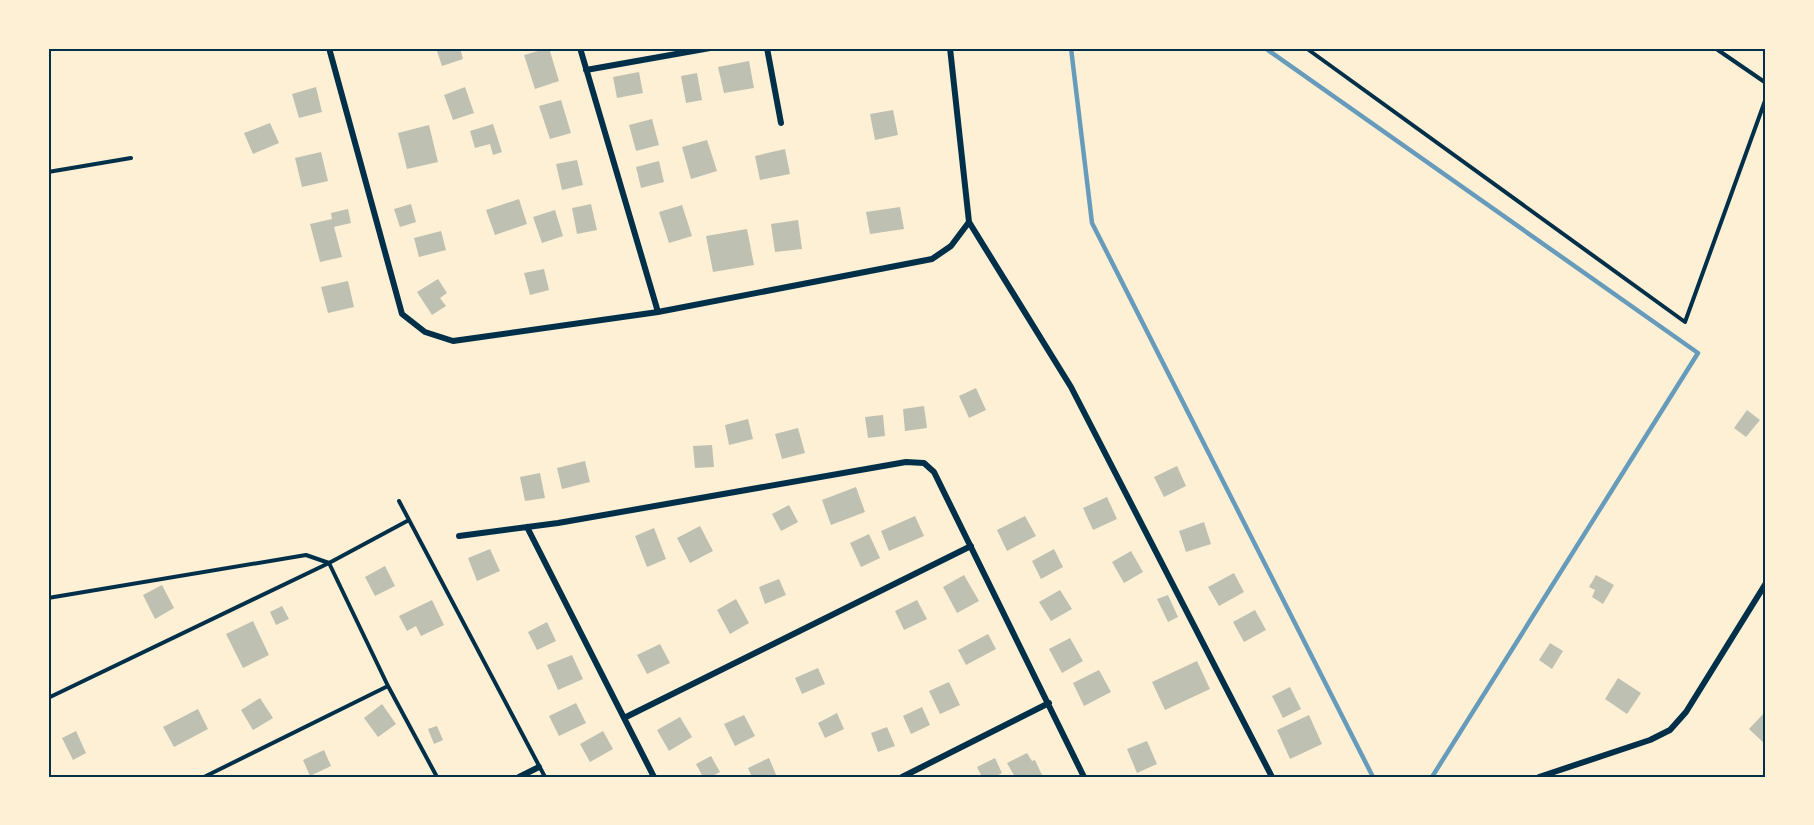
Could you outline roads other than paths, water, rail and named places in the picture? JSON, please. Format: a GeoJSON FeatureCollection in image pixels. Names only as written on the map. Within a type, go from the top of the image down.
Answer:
{"type":"FeatureCollection","features":[{"type":"Feature","properties":{"kind":"street"},"geometry":{"type":"LineString","coordinates":[[329,48],[402,314],[425,332],[453,341],[658,312],[933,259],[951,246],[969,222]]}},
{"type":"Feature","properties":{"kind":"street"},"geometry":{"type":"LineString","coordinates":[[580,48],[658,312]]}},
{"type":"Feature","properties":{"kind":"street"},"geometry":{"type":"LineString","coordinates":[[586,70],[710,48]]}},
{"type":"Feature","properties":{"kind":"street"},"geometry":{"type":"LineString","coordinates":[[767,48],[781,123]]}},
{"type":"Feature","properties":{"kind":"street"},"geometry":{"type":"LineString","coordinates":[[950,48],[969,222],[1071,387],[1272,777]]}},
{"type":"Feature","properties":{"kind":"street"},"geometry":{"type":"LineString","coordinates":[[459,536],[558,524],[906,462],[924,463],[934,472],[1084,777]]}},
{"type":"Feature","properties":{"kind":"street"},"geometry":{"type":"LineString","coordinates":[[527,527],[654,777]]}},
{"type":"Feature","properties":{"kind":"street"},"geometry":{"type":"LineString","coordinates":[[624,718],[971,546]]}},
{"type":"Feature","properties":{"kind":"street"},"geometry":{"type":"LineString","coordinates":[[1539,777],[1650,740],[1670,730],[1686,712],[1766,583]]}},
{"type":"Feature","properties":{"kind":"street"},"geometry":{"type":"LineString","coordinates":[[902,777],[1049,703]]}},
{"type":"Feature","properties":{"kind":"street"},"geometry":{"type":"LineString","coordinates":[[519,777],[539,767]]}},
{"type":"Feature","properties":{"kind":"lane"},"geometry":{"type":"LineString","coordinates":[[1306,48],[1685,321],[1766,98]]}},
{"type":"Feature","properties":{"kind":"lane"},"geometry":{"type":"LineString","coordinates":[[1715,48],[1766,83]]}},
{"type":"Feature","properties":{"kind":"lane"},"geometry":{"type":"LineString","coordinates":[[48,172],[131,158]]}},
{"type":"Feature","properties":{"kind":"lane"},"geometry":{"type":"LineString","coordinates":[[399,501],[544,777]]}},
{"type":"Feature","properties":{"kind":"lane"},"geometry":{"type":"LineString","coordinates":[[48,698],[329,563],[410,520]]}},
{"type":"Feature","properties":{"kind":"lane"},"geometry":{"type":"LineString","coordinates":[[48,598],[306,555],[329,563],[388,686],[437,777]]}},
{"type":"Feature","properties":{"kind":"lane"},"geometry":{"type":"LineString","coordinates":[[204,777],[388,686]]}},
{"type":"Feature","properties":{"kind":"waterway"},"geometry":{"type":"LineString","coordinates":[[1071,48],[1092,223],[1373,777]]}},
{"type":"Feature","properties":{"kind":"waterway"},"geometry":{"type":"LineString","coordinates":[[1265,48],[1698,353],[1432,777]]}}]}
